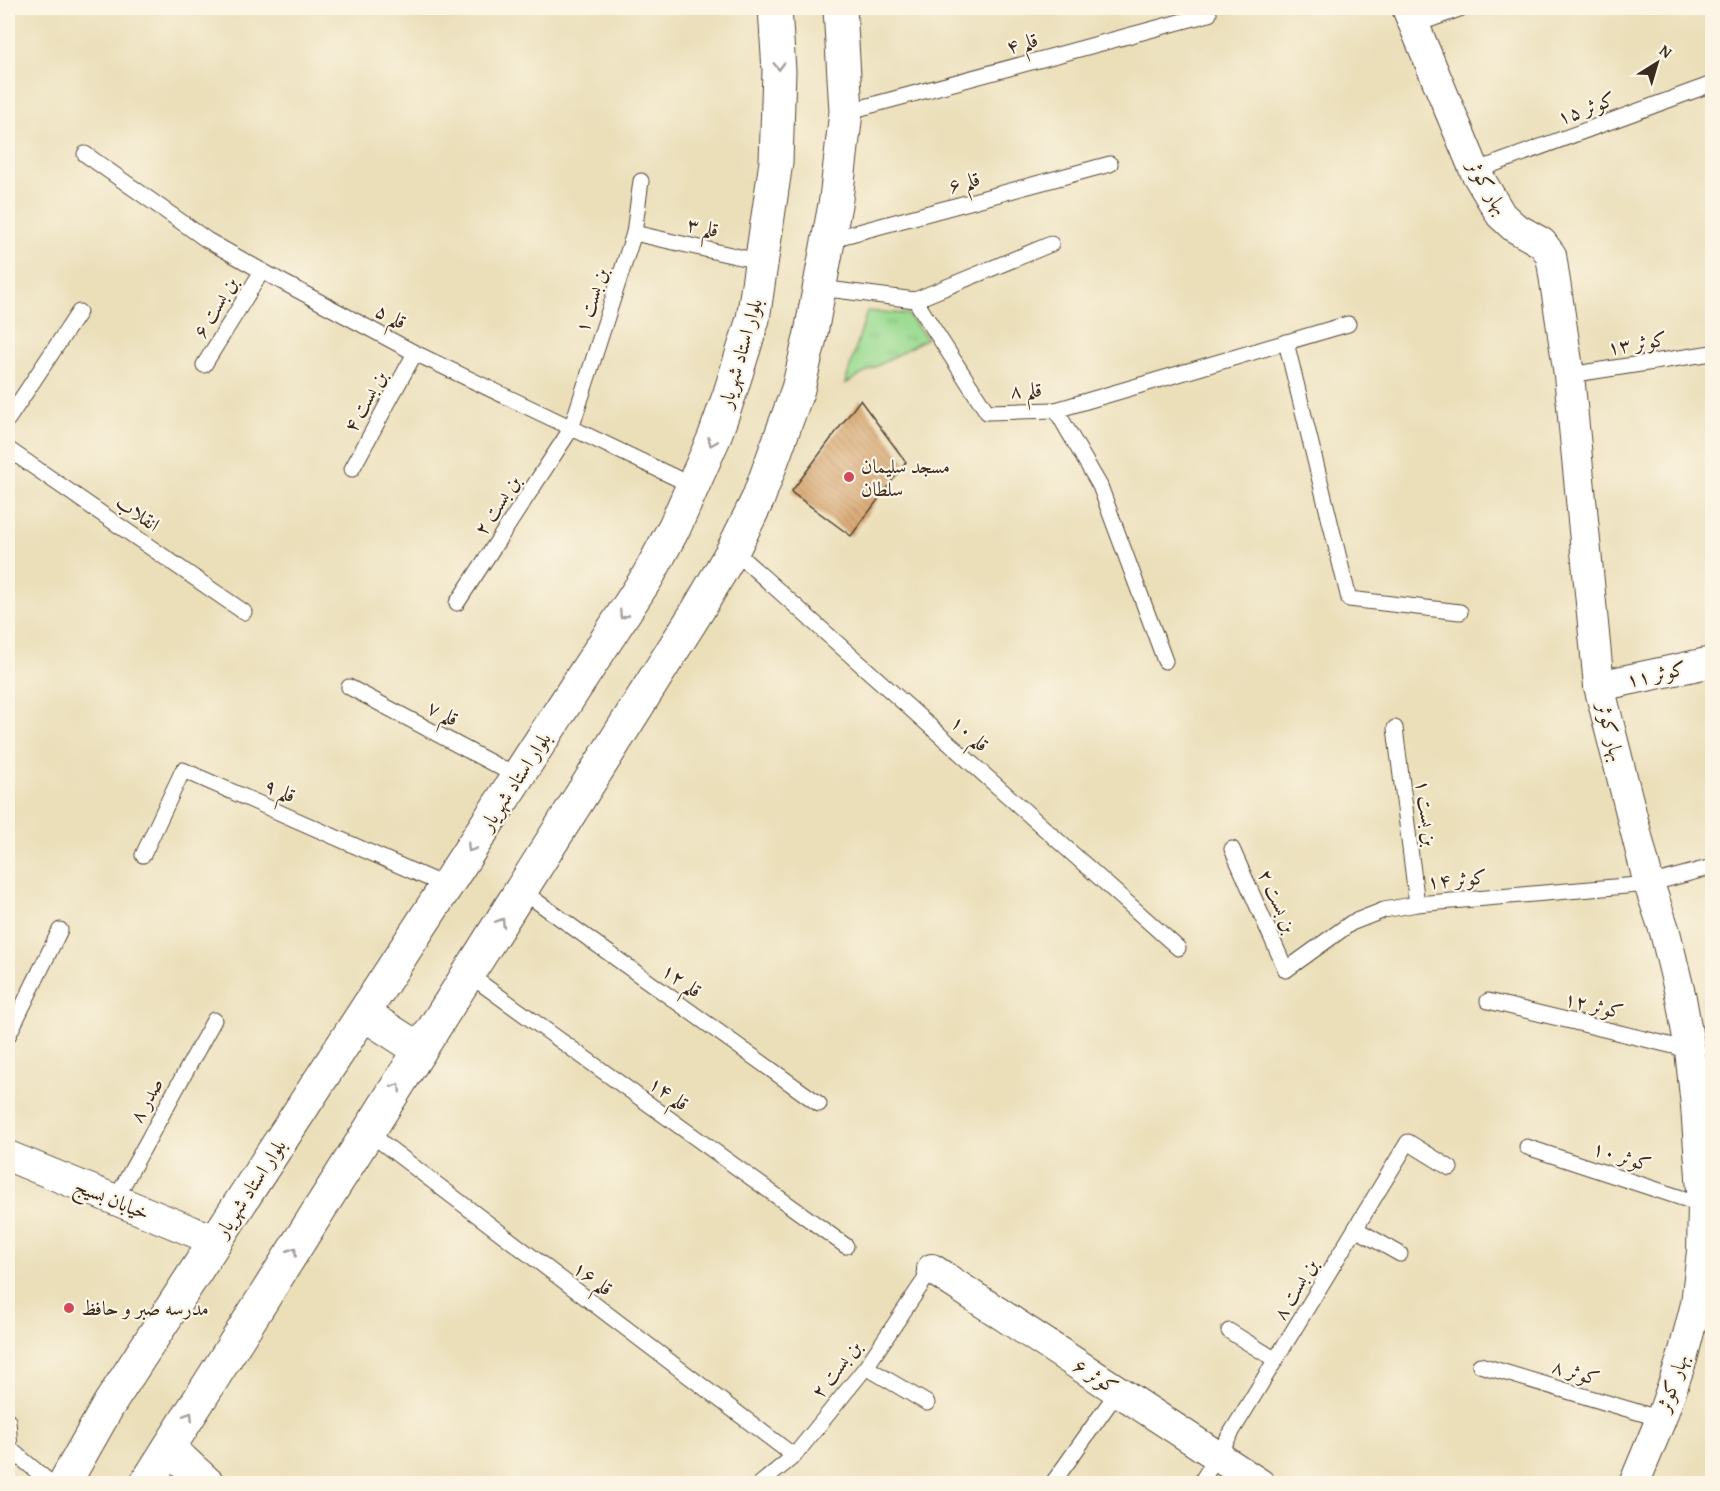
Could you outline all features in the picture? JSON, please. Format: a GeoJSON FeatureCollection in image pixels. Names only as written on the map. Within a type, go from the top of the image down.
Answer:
{"type":"FeatureCollection","features":[{"type":"Feature","properties":{"kind":"main road","name":"بلوار استاد شهریار"},"geometry":{"type":"LineString","coordinates":[[64,1484],[108,1406],[648,576],[675,526],[714,438],[734,383],[753,319],[776,162],[779,71],[775,8]]}},
{"type":"Feature","properties":{"kind":"main road"},"geometry":{"type":"LineString","coordinates":[[146,1484],[698,610],[733,550],[758,499],[798,389],[836,199],[846,112],[840,8]]}},
{"type":"Feature","properties":{"kind":"main road"},"geometry":{"type":"LineString","coordinates":[[363,1014],[420,1050]]}},
{"type":"Feature","properties":{"kind":"main road"},"geometry":{"type":"LineString","coordinates":[[169,1448],[208,1484]]}},
{"type":"Feature","properties":{"kind":"street","name":"بهار کوثر"},"geometry":{"type":"LineString","coordinates":[[1411,16],[1475,171],[1501,215],[1514,228],[1542,243],[1551,255],[1569,375],[1599,686],[1649,884],[1665,932],[1681,998],[1690,1050],[1707,1171],[1703,1205],[1704,1306],[1634,1484]]}},
{"type":"Feature","properties":{"kind":"street","name":"کوثر ۱۱"},"geometry":{"type":"LineString","coordinates":[[1599,686],[1713,662]]}},
{"type":"Feature","properties":{"kind":"street","name":"خیابان بسیج"},"geometry":{"type":"LineString","coordinates":[[8,1156],[216,1241]]}},
{"type":"Feature","properties":{"kind":"street","name":"کوثر ۶"},"geometry":{"type":"LineString","coordinates":[[932,1269],[1260,1484]]}},
{"type":"Feature","properties":{"kind":"lane"},"geometry":{"type":"LineString","coordinates":[[1411,16],[1462,8]]}},
{"type":"Feature","properties":{"kind":"lane","name":"قلم ۴"},"geometry":{"type":"LineString","coordinates":[[846,112],[1209,14]]}},
{"type":"Feature","properties":{"kind":"lane","name":"کوثر ۱۵"},"geometry":{"type":"LineString","coordinates":[[1475,171],[1713,84]]}},
{"type":"Feature","properties":{"kind":"lane","name":"قلم ۵"},"geometry":{"type":"LineString","coordinates":[[85,154],[207,240],[262,271],[415,353],[693,486]]}},
{"type":"Feature","properties":{"kind":"lane","name":"قلم ۶"},"geometry":{"type":"LineString","coordinates":[[828,240],[1110,164]]}},
{"type":"Feature","properties":{"kind":"lane","name":"بن بست ۱"},"geometry":{"type":"LineString","coordinates":[[571,429],[634,233],[641,181]]}},
{"type":"Feature","properties":{"kind":"lane","name":"قلم ۳"},"geometry":{"type":"LineString","coordinates":[[634,233],[762,262]]}},
{"type":"Feature","properties":{"kind":"lane"},"geometry":{"type":"LineString","coordinates":[[820,288],[915,300],[1051,244]]}},
{"type":"Feature","properties":{"kind":"lane","name":"بن بست ۶"},"geometry":{"type":"LineString","coordinates":[[204,365],[262,271]]}},
{"type":"Feature","properties":{"kind":"lane","name":"قلم ۸"},"geometry":{"type":"LineString","coordinates":[[915,300],[987,412],[1056,410],[1100,486],[1165,661]]}},
{"type":"Feature","properties":{"kind":"lane"},"geometry":{"type":"LineString","coordinates":[[8,419],[79,312]]}},
{"type":"Feature","properties":{"kind":"lane"},"geometry":{"type":"LineString","coordinates":[[1056,410],[1348,324]]}},
{"type":"Feature","properties":{"kind":"lane"},"geometry":{"type":"LineString","coordinates":[[1286,342],[1349,599],[1460,612]]}},
{"type":"Feature","properties":{"kind":"lane","name":"بن بست ۴"},"geometry":{"type":"LineString","coordinates":[[352,469],[415,353]]}},
{"type":"Feature","properties":{"kind":"lane","name":"کوثر ۱۳"},"geometry":{"type":"LineString","coordinates":[[1569,375],[1713,353]]}},
{"type":"Feature","properties":{"kind":"lane","name":"بن بست ۲"},"geometry":{"type":"LineString","coordinates":[[457,603],[571,429]]}},
{"type":"Feature","properties":{"kind":"lane","name":"انقلاب"},"geometry":{"type":"LineString","coordinates":[[8,449],[244,612]]}},
{"type":"Feature","properties":{"kind":"lane","name":"قلم ۱۰"},"geometry":{"type":"LineString","coordinates":[[733,550],[1179,948]]}},
{"type":"Feature","properties":{"kind":"lane","name":"قلم ۷"},"geometry":{"type":"LineString","coordinates":[[349,687],[518,777]]}},
{"type":"Feature","properties":{"kind":"lane","name":"بن بست ۱"},"geometry":{"type":"LineString","coordinates":[[1395,728],[1417,904]]}},
{"type":"Feature","properties":{"kind":"lane","name":"قلم ۹"},"geometry":{"type":"LineString","coordinates":[[143,855],[183,770],[446,886]]}},
{"type":"Feature","properties":{"kind":"lane","name":"بن بست ۲"},"geometry":{"type":"LineString","coordinates":[[1232,849],[1286,970]]}},
{"type":"Feature","properties":{"kind":"lane","name":"کوثر ۱۴"},"geometry":{"type":"LineString","coordinates":[[1286,970],[1352,923],[1384,910],[1417,904],[1649,884],[1713,867]]}},
{"type":"Feature","properties":{"kind":"lane","name":"قلم ۱۲"},"geometry":{"type":"LineString","coordinates":[[521,890],[819,1104]]}},
{"type":"Feature","properties":{"kind":"lane"},"geometry":{"type":"LineString","coordinates":[[8,1036],[60,930]]}},
{"type":"Feature","properties":{"kind":"lane","name":"قلم ۱۴"},"geometry":{"type":"LineString","coordinates":[[468,974],[846,1246]]}},
{"type":"Feature","properties":{"kind":"lane","name":"کوثر ۱۲"},"geometry":{"type":"LineString","coordinates":[[1488,1001],[1690,1050]]}},
{"type":"Feature","properties":{"kind":"lane","name":"صدر ۸"},"geometry":{"type":"LineString","coordinates":[[115,1200],[214,1020]]}},
{"type":"Feature","properties":{"kind":"lane","name":"قلم ۱۶"},"geometry":{"type":"LineString","coordinates":[[368,1132],[794,1456]]}},
{"type":"Feature","properties":{"kind":"lane","name":"بن بست ۸"},"geometry":{"type":"LineString","coordinates":[[1218,1457],[1408,1142],[1449,1168]]}},
{"type":"Feature","properties":{"kind":"lane","name":"کوثر ۱۰"},"geometry":{"type":"LineString","coordinates":[[1527,1147],[1703,1205]]}},
{"type":"Feature","properties":{"kind":"lane"},"geometry":{"type":"LineString","coordinates":[[1356,1229],[1400,1254]]}},
{"type":"Feature","properties":{"kind":"lane","name":"بن بست ۲"},"geometry":{"type":"LineString","coordinates":[[760,1484],[794,1456],[866,1367],[932,1269]]}},
{"type":"Feature","properties":{"kind":"lane"},"geometry":{"type":"LineString","coordinates":[[1229,1330],[1276,1360]]}},
{"type":"Feature","properties":{"kind":"lane","name":"کوثر ۸"},"geometry":{"type":"LineString","coordinates":[[1480,1365],[1660,1419]]}},
{"type":"Feature","properties":{"kind":"lane"},"geometry":{"type":"LineString","coordinates":[[866,1367],[927,1403]]}},
{"type":"Feature","properties":{"kind":"lane"},"geometry":{"type":"LineString","coordinates":[[1052,1484],[1118,1391]]}},
{"type":"Feature","properties":{"kind":"lane"},"geometry":{"type":"LineString","coordinates":[[8,1421],[10,1449],[52,1484]]}},
{"type":"Feature","properties":{"kind":"lane"},"geometry":{"type":"LineString","coordinates":[[1200,1484],[1218,1457]]}},
{"type":"Feature","properties":{"kind":"green space"},"geometry":{"type":"Polygon","coordinates":[[[867,311],[907,314],[927,338],[845,384],[867,311]]]}},
{"type":"Feature","properties":{"kind":"building","name":"مسجد سلیمان سلطان"},"geometry":{"type":"Polygon","coordinates":[[[860,400],[906,462],[851,536],[791,492],[860,400]]]}},
{"type":"Feature","properties":{"kind":"place","name":"مسجد سلیمان سلطان"},"geometry":{"type":"Point","coordinates":[849,477]}},
{"type":"Feature","properties":{"kind":"place","name":"مدرسه صبر و حافظ"},"geometry":{"type":"Point","coordinates":[69,1308]}}]}
